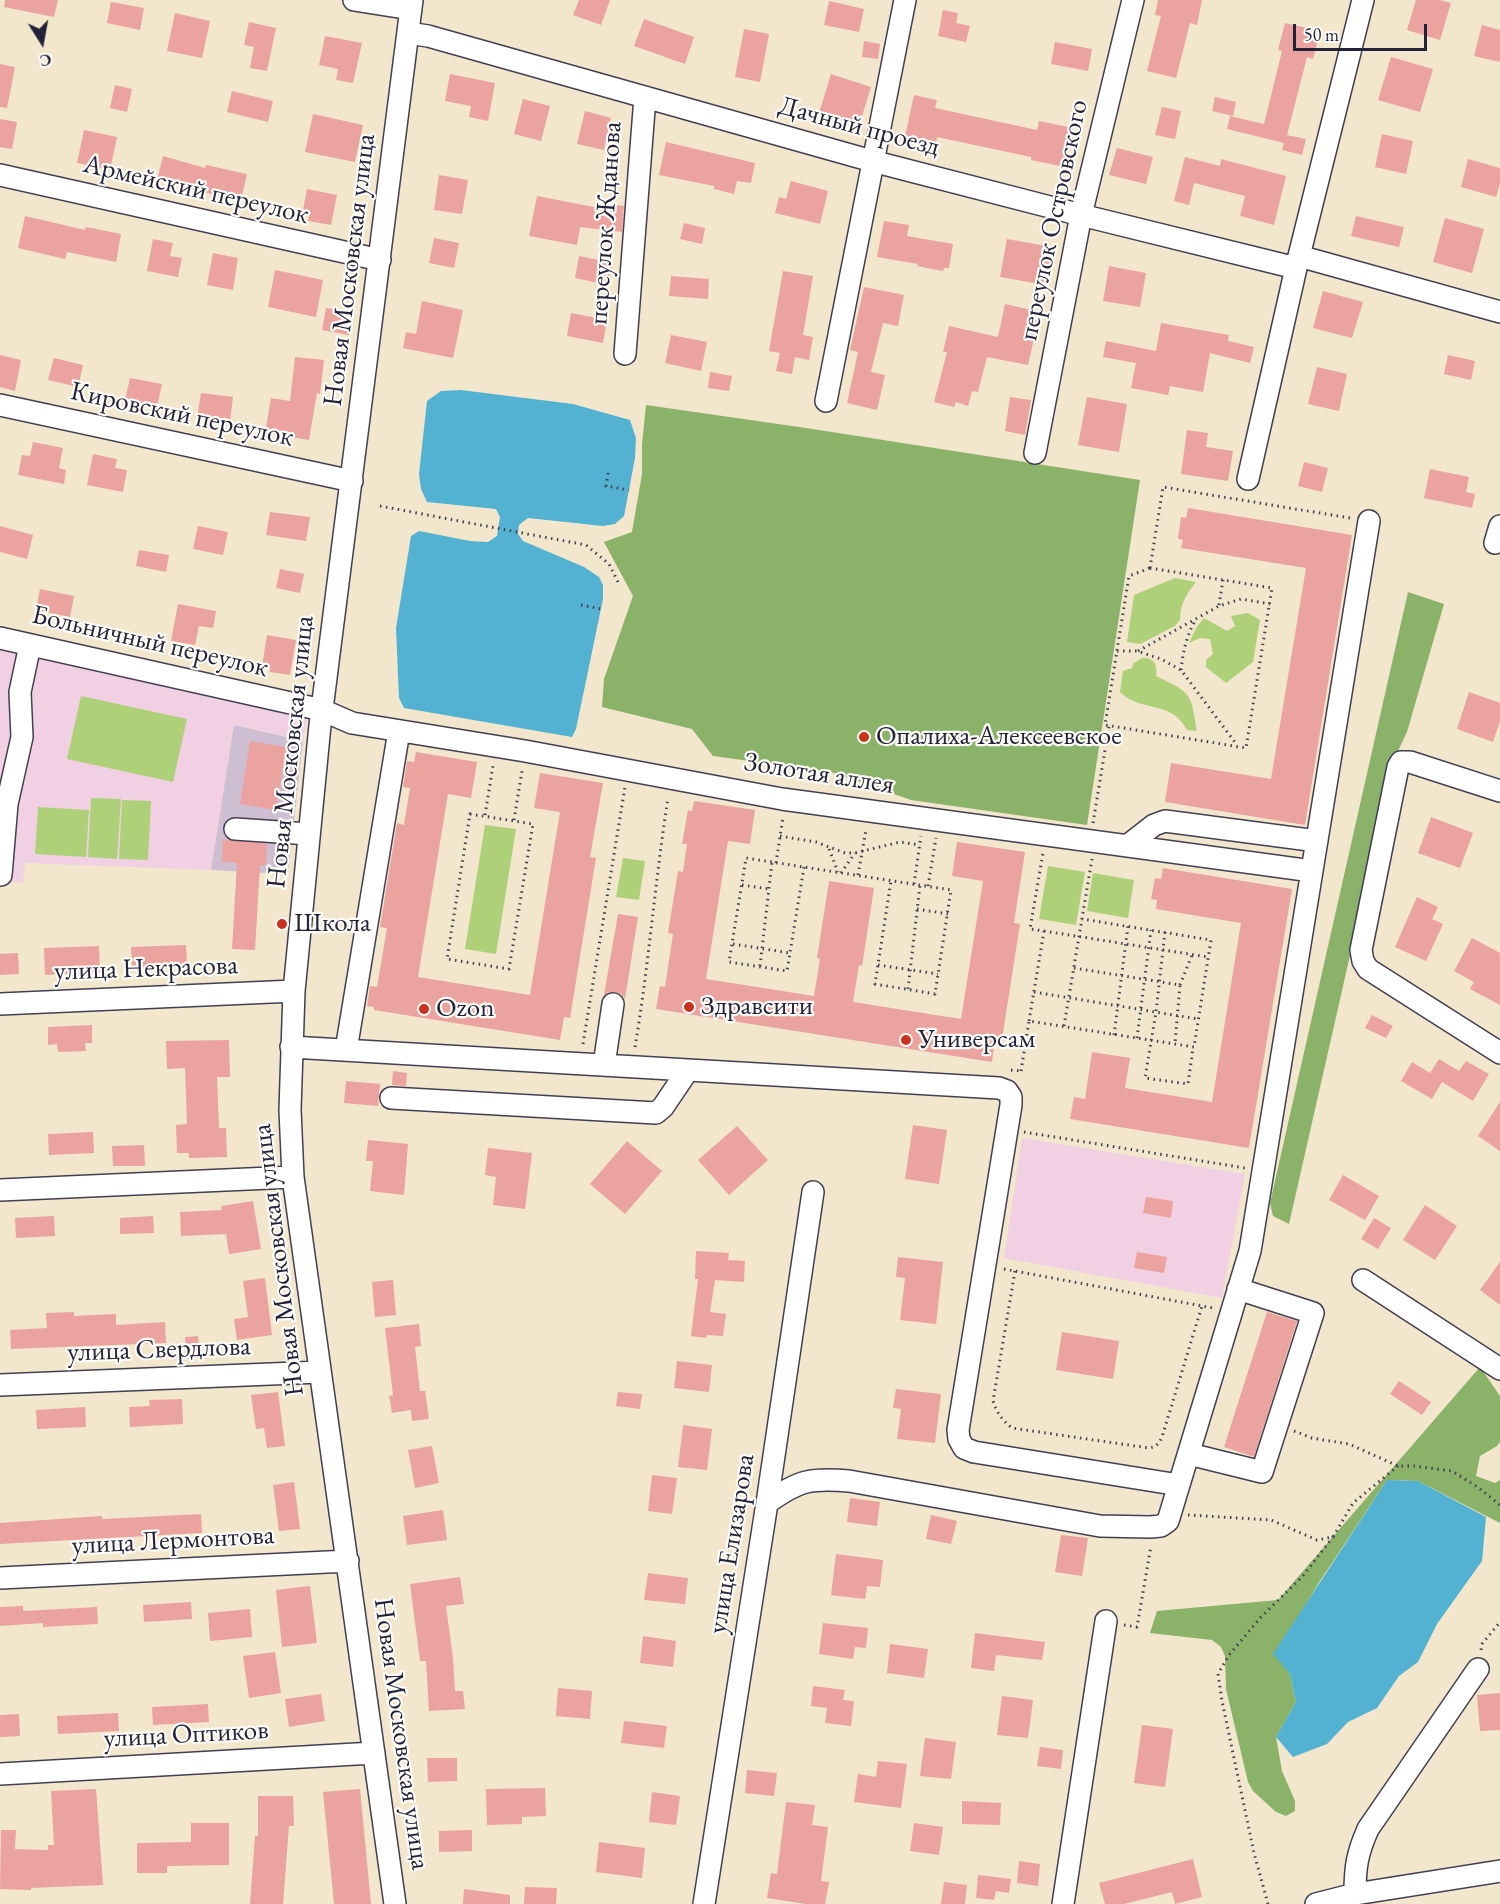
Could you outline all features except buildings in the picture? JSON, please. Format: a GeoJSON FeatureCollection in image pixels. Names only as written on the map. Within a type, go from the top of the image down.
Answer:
{"type":"FeatureCollection","features":[{"type":"Feature","properties":{"kind":"street"},"geometry":{"type":"LineString","coordinates":[[354,0],[412,5]]}},
{"type":"Feature","properties":{"kind":"street"},"geometry":{"type":"LineString","coordinates":[[826,401],[905,0]]}},
{"type":"Feature","properties":{"kind":"street","name":"переулок Островского"},"geometry":{"type":"LineString","coordinates":[[1035,453],[1080,215],[1133,0]]}},
{"type":"Feature","properties":{"kind":"street"},"geometry":{"type":"LineString","coordinates":[[1248,479],[1298,262],[1364,0]]}},
{"type":"Feature","properties":{"kind":"street","name":"Новая Московская улица"},"geometry":{"type":"LineString","coordinates":[[395,1904],[293,1177],[290,1110],[294,991],[322,710],[412,5]]}},
{"type":"Feature","properties":{"kind":"street","name":"Дачный проезд"},"geometry":{"type":"LineString","coordinates":[[408,33],[428,36],[872,161],[1080,215],[1298,262],[1500,312]]}},
{"type":"Feature","properties":{"kind":"street","name":"переулок Жданова"},"geometry":{"type":"LineString","coordinates":[[625,354],[645,97]]}},
{"type":"Feature","properties":{"kind":"street","name":"Армейский переулок"},"geometry":{"type":"LineString","coordinates":[[0,175],[380,260]]}},
{"type":"Feature","properties":{"kind":"street","name":"Кировский переулок"},"geometry":{"type":"LineString","coordinates":[[0,405],[352,481]]}},
{"type":"Feature","properties":{"kind":"street"},"geometry":{"type":"LineString","coordinates":[[767,1503],[788,1488],[817,1479],[849,1481],[1100,1526],[1163,1520],[1179,1485],[1250,1251],[1369,521]]}},
{"type":"Feature","properties":{"kind":"street","name":"Больничный переулок"},"geometry":{"type":"LineString","coordinates":[[0,638],[322,710]]}},
{"type":"Feature","properties":{"kind":"street"},"geometry":{"type":"LineString","coordinates":[[1,875],[4,803],[22,737],[20,692],[30,645]]}},
{"type":"Feature","properties":{"kind":"street","name":"Золотая аллея"},"geometry":{"type":"LineString","coordinates":[[322,710],[352,723],[525,751],[786,800],[1312,872]]}},
{"type":"Feature","properties":{"kind":"street"},"geometry":{"type":"LineString","coordinates":[[346,1050],[399,730]]}},
{"type":"Feature","properties":{"kind":"street"},"geometry":{"type":"LineString","coordinates":[[1500,791],[1410,762],[1401,762],[1398,767],[1361,950],[1363,962],[1368,969],[1500,1053]]}},
{"type":"Feature","properties":{"kind":"street"},"geometry":{"type":"LineString","coordinates":[[1127,846],[1154,825],[1165,821],[1317,841]]}},
{"type":"Feature","properties":{"kind":"street"},"geometry":{"type":"LineString","coordinates":[[235,829],[309,834]]}},
{"type":"Feature","properties":{"kind":"street","name":"улица Некрасова"},"geometry":{"type":"LineString","coordinates":[[0,1004],[294,991]]}},
{"type":"Feature","properties":{"kind":"street"},"geometry":{"type":"LineString","coordinates":[[604,1065],[614,1004]]}},
{"type":"Feature","properties":{"kind":"street"},"geometry":{"type":"LineString","coordinates":[[291,1047],[999,1088],[1007,1091],[1011,1097],[1011,1105],[958,1430],[959,1439],[964,1448],[974,1452],[1179,1485]]}},
{"type":"Feature","properties":{"kind":"street"},"geometry":{"type":"LineString","coordinates":[[391,1098],[656,1113],[663,1107],[688,1070]]}},
{"type":"Feature","properties":{"kind":"street"},"geometry":{"type":"LineString","coordinates":[[0,1190],[293,1177]]}},
{"type":"Feature","properties":{"kind":"street","name":"улица Елизарова"},"geometry":{"type":"LineString","coordinates":[[704,1904],[772,1472],[813,1192]]}},
{"type":"Feature","properties":{"kind":"street"},"geometry":{"type":"LineString","coordinates":[[1363,1280],[1500,1369]]}},
{"type":"Feature","properties":{"kind":"street"},"geometry":{"type":"LineString","coordinates":[[1189,1454],[1262,1472],[1313,1313],[1238,1289]]}},
{"type":"Feature","properties":{"kind":"street","name":"улица Свердлова"},"geometry":{"type":"LineString","coordinates":[[0,1385],[320,1372]]}},
{"type":"Feature","properties":{"kind":"street","name":"улица Лермонтова"},"geometry":{"type":"LineString","coordinates":[[0,1578],[348,1561]]}},
{"type":"Feature","properties":{"kind":"street"},"geometry":{"type":"LineString","coordinates":[[1063,1904],[1106,1621]]}},
{"type":"Feature","properties":{"kind":"street"},"geometry":{"type":"LineString","coordinates":[[1355,1894],[1358,1851],[1368,1829],[1478,1669]]}},
{"type":"Feature","properties":{"kind":"street","name":"улица Оптиков"},"geometry":{"type":"LineString","coordinates":[[0,1774],[374,1753]]}},
{"type":"Feature","properties":{"kind":"street"},"geometry":{"type":"LineString","coordinates":[[1316,1904],[1355,1894],[1500,1871]]}},
{"type":"Feature","properties":{"kind":"path"},"geometry":{"type":"LineString","coordinates":[[608,473],[606,486],[629,490]]}},
{"type":"Feature","properties":{"kind":"path"},"geometry":{"type":"LineString","coordinates":[[1150,568],[1163,487],[1369,521]]}},
{"type":"Feature","properties":{"kind":"path"},"geometry":{"type":"LineString","coordinates":[[380,507],[586,545],[609,564],[619,584]]}},
{"type":"Feature","properties":{"kind":"path"},"geometry":{"type":"LineString","coordinates":[[1150,568],[1272,588],[1246,748],[1105,725],[1129,576],[1150,568]]}},
{"type":"Feature","properties":{"kind":"path"},"geometry":{"type":"LineString","coordinates":[[1219,606],[1223,580]]}},
{"type":"Feature","properties":{"kind":"path"},"geometry":{"type":"LineString","coordinates":[[1137,651],[1219,606],[1241,599],[1270,604]]}},
{"type":"Feature","properties":{"kind":"path"},"geometry":{"type":"LineString","coordinates":[[581,606],[601,609]]}},
{"type":"Feature","properties":{"kind":"path"},"geometry":{"type":"LineString","coordinates":[[1181,670],[1189,632],[1196,619]]}},
{"type":"Feature","properties":{"kind":"path"},"geometry":{"type":"LineString","coordinates":[[1117,651],[1137,651],[1161,658],[1181,670],[1238,746]]}},
{"type":"Feature","properties":{"kind":"path"},"geometry":{"type":"LineString","coordinates":[[485,816],[496,746]]}},
{"type":"Feature","properties":{"kind":"path"},"geometry":{"type":"LineString","coordinates":[[514,821],[525,751]]}},
{"type":"Feature","properties":{"kind":"path"},"geometry":{"type":"LineString","coordinates":[[579,1064],[627,770]]}},
{"type":"Feature","properties":{"kind":"path"},"geometry":{"type":"LineString","coordinates":[[632,1067],[646,983],[660,852],[672,778]]}},
{"type":"Feature","properties":{"kind":"path"},"geometry":{"type":"LineString","coordinates":[[760,966],[769,889],[786,800]]}},
{"type":"Feature","properties":{"kind":"path"},"geometry":{"type":"LineString","coordinates":[[858,876],[869,811]]}},
{"type":"Feature","properties":{"kind":"path"},"geometry":{"type":"LineString","coordinates":[[470,814],[485,816],[533,824],[509,969],[447,959],[470,814]]}},
{"type":"Feature","properties":{"kind":"path"},"geometry":{"type":"LineString","coordinates":[[914,884],[920,845],[932,819]]}},
{"type":"Feature","properties":{"kind":"path"},"geometry":{"type":"LineString","coordinates":[[928,886],[932,819]]}},
{"type":"Feature","properties":{"kind":"path"},"geometry":{"type":"LineString","coordinates":[[1046,835],[1030,929],[1208,957]]}},
{"type":"Feature","properties":{"kind":"path"},"geometry":{"type":"LineString","coordinates":[[780,836],[816,842],[844,853],[855,853],[900,842],[920,845]]}},
{"type":"Feature","properties":{"kind":"path"},"geometry":{"type":"LineString","coordinates":[[828,847],[839,872]]}},
{"type":"Feature","properties":{"kind":"path"},"geometry":{"type":"LineString","coordinates":[[839,872],[855,853]]}},
{"type":"Feature","properties":{"kind":"path"},"geometry":{"type":"LineString","coordinates":[[804,867],[787,971],[729,962],[746,858],[839,872],[951,890],[935,994],[875,984],[891,881]]}},
{"type":"Feature","properties":{"kind":"path"},"geometry":{"type":"LineString","coordinates":[[742,885],[769,889]]}},
{"type":"Feature","properties":{"kind":"path"},"geometry":{"type":"LineString","coordinates":[[908,989],[920,885]]}},
{"type":"Feature","properties":{"kind":"path"},"geometry":{"type":"LineString","coordinates":[[917,909],[948,914]]}},
{"type":"Feature","properties":{"kind":"path"},"geometry":{"type":"LineString","coordinates":[[1064,1026],[1082,919],[1165,932],[1211,940],[1188,1084],[1146,1078],[1165,932]]}},
{"type":"Feature","properties":{"kind":"path"},"geometry":{"type":"LineString","coordinates":[[1114,1035],[1128,926]]}},
{"type":"Feature","properties":{"kind":"path"},"geometry":{"type":"LineString","coordinates":[[1137,1038],[1151,930]]}},
{"type":"Feature","properties":{"kind":"path"},"geometry":{"type":"LineString","coordinates":[[1023,1060],[1044,931]]}},
{"type":"Feature","properties":{"kind":"path"},"geometry":{"type":"LineString","coordinates":[[732,944],[790,953]]}},
{"type":"Feature","properties":{"kind":"path"},"geometry":{"type":"LineString","coordinates":[[1175,1044],[1180,985],[1192,955]]}},
{"type":"Feature","properties":{"kind":"path"},"geometry":{"type":"LineString","coordinates":[[878,965],[938,974]]}},
{"type":"Feature","properties":{"kind":"path"},"geometry":{"type":"LineString","coordinates":[[1074,968],[1180,985]]}},
{"type":"Feature","properties":{"kind":"path"},"geometry":{"type":"LineString","coordinates":[[1034,992],[1198,1019]]}},
{"type":"Feature","properties":{"kind":"path"},"geometry":{"type":"LineString","coordinates":[[1029,1021],[1194,1047]]}},
{"type":"Feature","properties":{"kind":"path"},"geometry":{"type":"LineString","coordinates":[[1023,1132],[1246,1168]]}},
{"type":"Feature","properties":{"kind":"path"},"geometry":{"type":"LineString","coordinates":[[1015,1271],[1202,1306],[1159,1444],[1149,1448],[1137,1447],[1012,1428],[1003,1421],[993,1401],[1015,1271]]}},
{"type":"Feature","properties":{"kind":"path"},"geometry":{"type":"LineString","coordinates":[[1277,1425],[1312,1438],[1349,1444],[1398,1466],[1452,1471],[1500,1505]]}},
{"type":"Feature","properties":{"kind":"path"},"geometry":{"type":"LineString","coordinates":[[1268,1904],[1252,1841],[1218,1674],[1229,1655],[1262,1617],[1302,1578],[1333,1537],[1353,1503],[1398,1466]]}},
{"type":"Feature","properties":{"kind":"path"},"geometry":{"type":"LineString","coordinates":[[1137,1627],[1163,1520],[1271,1520],[1317,1540],[1333,1537]]}},
{"type":"Feature","properties":{"kind":"path"},"geometry":{"type":"LineString","coordinates":[[1478,1669],[1482,1644],[1500,1622]]}},
{"type":"Feature","properties":{"kind":"shaded area"},"geometry":{"type":"Polygon","coordinates":[[[0,646],[16,650],[20,658],[33,660],[41,656],[308,714],[303,741],[234,726],[211,870],[25,863],[23,883],[0,880],[0,646]]]}},
{"type":"Feature","properties":{"kind":"shaded area"},"geometry":{"type":"Polygon","coordinates":[[[234,725],[303,741],[288,874],[211,870],[234,725]]]}},
{"type":"Feature","properties":{"kind":"shaded area"},"geometry":{"type":"Polygon","coordinates":[[[1022,1138],[1245,1174],[1222,1298],[1004,1258],[1022,1138]]]}},
{"type":"Feature","properties":{"kind":"green space"},"geometry":{"type":"Polygon","coordinates":[[[646,405],[1140,480],[1087,825],[911,800],[831,772],[713,756],[692,729],[602,707],[604,679],[633,596],[604,542],[632,532],[642,474],[646,405]]]}},
{"type":"Feature","properties":{"kind":"green space"},"geometry":{"type":"Polygon","coordinates":[[[1175,578],[1196,582],[1185,599],[1180,620],[1175,626],[1140,644],[1127,642],[1134,595],[1175,578]]]}},
{"type":"Feature","properties":{"kind":"green space"},"geometry":{"type":"Polygon","coordinates":[[[1408,592],[1444,604],[1407,732],[1395,757],[1289,1224],[1273,1216],[1270,1203],[1408,592]]]}},
{"type":"Feature","properties":{"kind":"green space"},"geometry":{"type":"Polygon","coordinates":[[[1248,613],[1260,620],[1253,662],[1226,683],[1206,667],[1206,660],[1213,654],[1210,639],[1200,638],[1189,643],[1204,618],[1227,631],[1235,626],[1231,616],[1248,613]]]}},
{"type":"Feature","properties":{"kind":"green space"},"geometry":{"type":"Polygon","coordinates":[[[1142,658],[1154,662],[1156,676],[1176,686],[1187,695],[1193,708],[1197,731],[1187,730],[1173,714],[1137,702],[1120,692],[1123,671],[1132,668],[1134,663],[1142,658]]]}},
{"type":"Feature","properties":{"kind":"green space"},"geometry":{"type":"Polygon","coordinates":[[[81,696],[187,719],[173,782],[67,759],[81,696]]]}},
{"type":"Feature","properties":{"kind":"green space"},"geometry":{"type":"Polygon","coordinates":[[[91,798],[121,799],[117,859],[88,857],[91,798]]]}},
{"type":"Feature","properties":{"kind":"green space"},"geometry":{"type":"Polygon","coordinates":[[[122,800],[151,801],[148,860],[119,859],[122,800]]]}},
{"type":"Feature","properties":{"kind":"green space"},"geometry":{"type":"Polygon","coordinates":[[[38,807],[89,810],[86,857],[35,854],[38,807]]]}},
{"type":"Feature","properties":{"kind":"green space"},"geometry":{"type":"Polygon","coordinates":[[[485,825],[516,829],[496,954],[465,949],[485,825]]]}},
{"type":"Feature","properties":{"kind":"green space"},"geometry":{"type":"Polygon","coordinates":[[[623,858],[645,861],[639,900],[616,897],[623,858]]]}},
{"type":"Feature","properties":{"kind":"green space"},"geometry":{"type":"Polygon","coordinates":[[[1048,866],[1085,872],[1076,925],[1039,919],[1048,866]]]}},
{"type":"Feature","properties":{"kind":"green space"},"geometry":{"type":"Polygon","coordinates":[[[1093,873],[1134,880],[1128,918],[1087,911],[1093,873]]]}},
{"type":"Feature","properties":{"kind":"green space"},"geometry":{"type":"Polygon","coordinates":[[[1480,1367],[1500,1396],[1500,1442],[1480,1456],[1476,1476],[1495,1483],[1500,1480],[1500,1523],[1418,1481],[1387,1480],[1295,1623],[1290,1674],[1296,1702],[1276,1737],[1282,1771],[1295,1801],[1295,1811],[1286,1816],[1276,1812],[1253,1791],[1248,1782],[1226,1689],[1225,1656],[1221,1647],[1212,1640],[1150,1633],[1157,1611],[1278,1600],[1480,1367]]]}},
{"type":"Feature","properties":{"kind":"water"},"geometry":{"type":"Polygon","coordinates":[[[461,390],[573,404],[630,420],[636,438],[635,458],[624,516],[615,524],[603,526],[528,518],[519,525],[518,534],[523,541],[584,567],[599,577],[603,585],[603,599],[576,729],[572,737],[404,708],[399,698],[396,628],[411,536],[419,531],[470,541],[488,542],[497,536],[500,517],[496,509],[427,502],[421,489],[419,474],[427,401],[441,391],[461,390]]]}},
{"type":"Feature","properties":{"kind":"water"},"geometry":{"type":"Polygon","coordinates":[[[1387,1480],[1418,1481],[1486,1517],[1482,1561],[1437,1624],[1418,1662],[1399,1676],[1377,1708],[1348,1722],[1327,1744],[1293,1757],[1276,1737],[1296,1702],[1290,1674],[1273,1654],[1387,1480]]]}},
{"type":"Feature","properties":{"kind":"place","name":"Опалиха-Алексеевское"},"geometry":{"type":"Point","coordinates":[864,737]}},
{"type":"Feature","properties":{"kind":"place","name":"Школа"},"geometry":{"type":"Point","coordinates":[282,924]}},
{"type":"Feature","properties":{"kind":"place","name":"Здравсити"},"geometry":{"type":"Point","coordinates":[689,1007]}},
{"type":"Feature","properties":{"kind":"place","name":"Ozon"},"geometry":{"type":"Point","coordinates":[424,1009]}},
{"type":"Feature","properties":{"kind":"place","name":"Универсам"},"geometry":{"type":"Point","coordinates":[906,1040]}}]}
